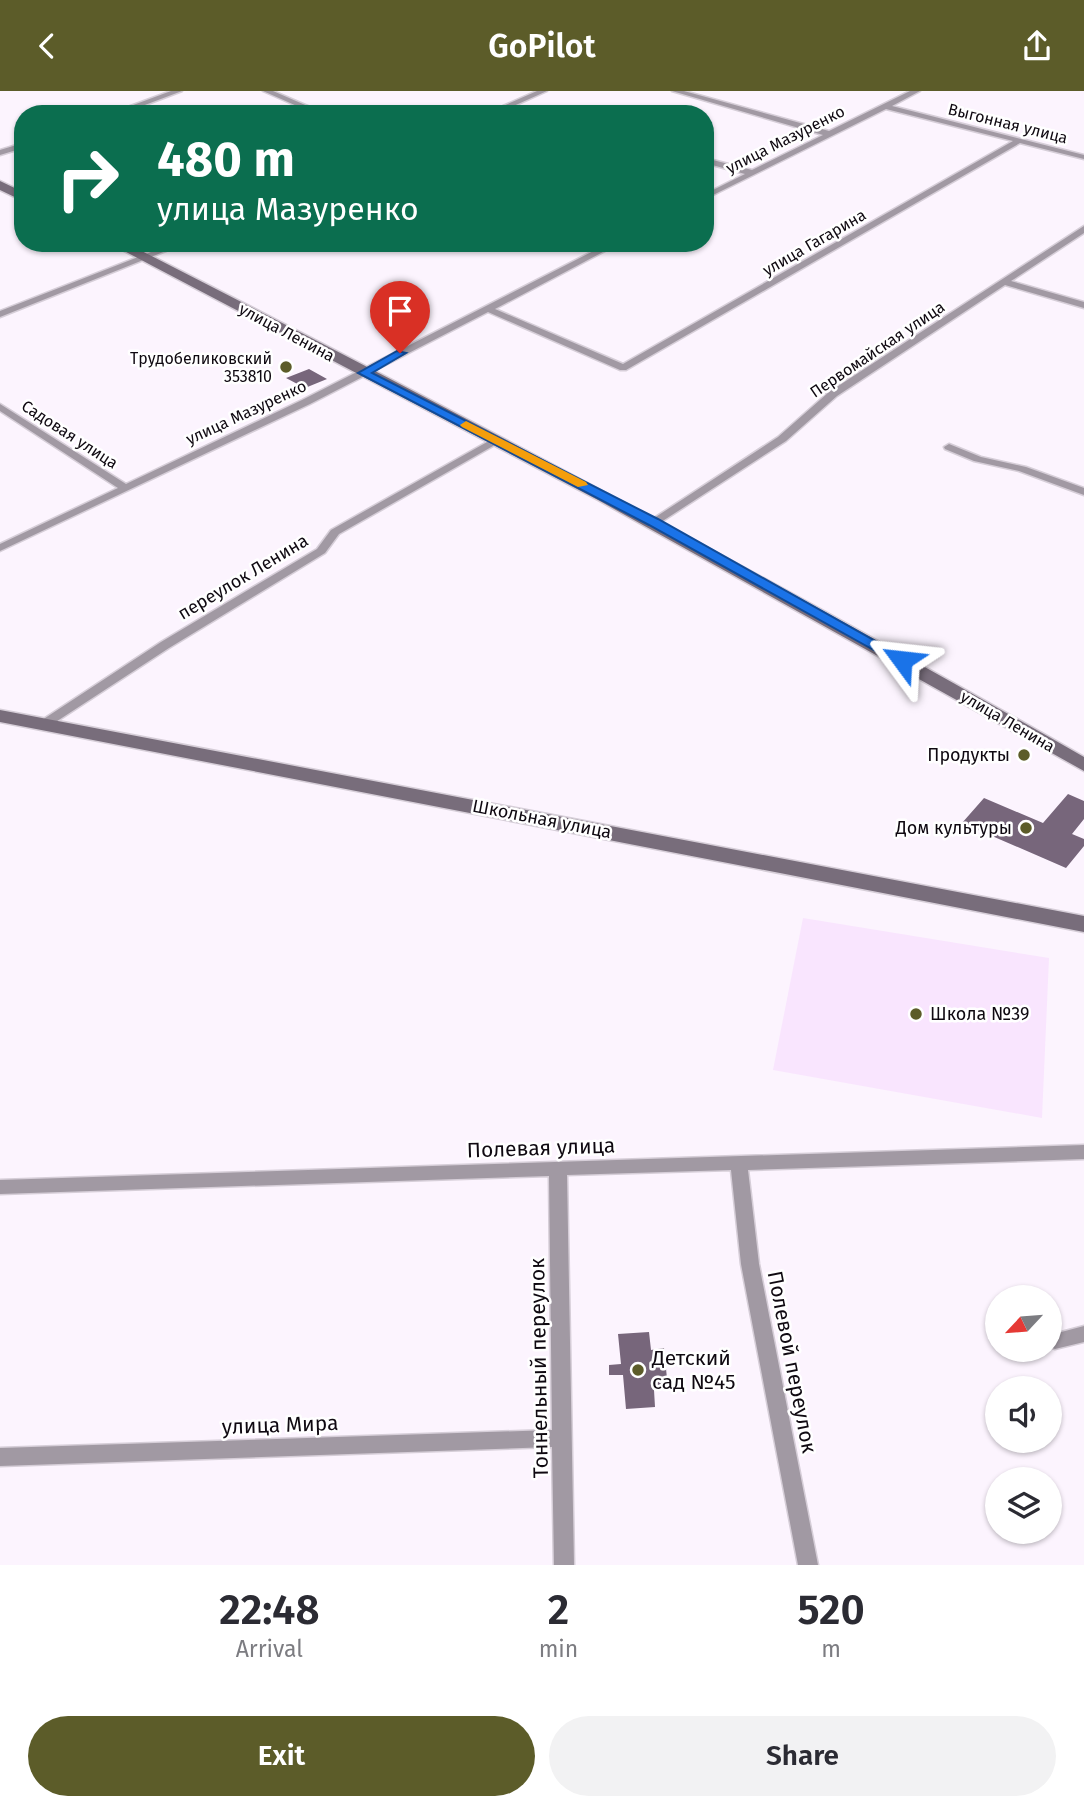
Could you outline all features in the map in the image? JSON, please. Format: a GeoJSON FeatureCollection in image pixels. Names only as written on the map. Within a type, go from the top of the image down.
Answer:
{"type":"FeatureCollection","features":[{"type":"Feature","properties":{"kind":"street"},"geometry":{"type":"LineString","coordinates":[[138,105],[178,91]]}},
{"type":"Feature","properties":{"kind":"street"},"geometry":{"type":"LineString","coordinates":[[267,91],[300,105]]}},
{"type":"Feature","properties":{"kind":"street"},"geometry":{"type":"LineString","coordinates":[[510,105],[543,91]]}},
{"type":"Feature","properties":{"kind":"street"},"geometry":{"type":"LineString","coordinates":[[676,91],[830,134]]}},
{"type":"Feature","properties":{"kind":"street","name":"улица Мазуренко"},"geometry":{"type":"LineString","coordinates":[[714,192],[916,91]]}},
{"type":"Feature","properties":{"kind":"street","name":"Выгонная улица"},"geometry":{"type":"LineString","coordinates":[[884,106],[1084,157]]}},
{"type":"Feature","properties":{"kind":"street","name":"улица Гагарина"},"geometry":{"type":"LineString","coordinates":[[488,309],[622,368],[1020,140]]}},
{"type":"Feature","properties":{"kind":"street"},"geometry":{"type":"LineString","coordinates":[[714,162],[752,173]]}},
{"type":"Feature","properties":{"kind":"street","name":"Первомайская улица"},"geometry":{"type":"LineString","coordinates":[[654,522],[782,439],[833,394],[1084,229]]}},
{"type":"Feature","properties":{"kind":"street","name":"улица Ленина"},"geometry":{"type":"LineString","coordinates":[[132,252],[654,522],[860,635],[1084,765]]}},
{"type":"Feature","properties":{"kind":"street"},"geometry":{"type":"LineString","coordinates":[[0,314],[161,252]]}},
{"type":"Feature","properties":{"kind":"street","name":"улица Мазуренко"},"geometry":{"type":"LineString","coordinates":[[0,548],[363,373],[599,252]]}},
{"type":"Feature","properties":{"kind":"street"},"geometry":{"type":"LineString","coordinates":[[1006,282],[1084,305]]}},
{"type":"Feature","properties":{"kind":"street","name":"Садовая улица"},"geometry":{"type":"LineString","coordinates":[[0,407],[124,487]]}},
{"type":"Feature","properties":{"kind":"street","name":"переулок Ленина"},"geometry":{"type":"LineString","coordinates":[[43,724],[165,645],[321,551],[335,532],[496,440]]}},
{"type":"Feature","properties":{"kind":"street"},"geometry":{"type":"LineString","coordinates":[[949,447],[978,459],[1022,469],[1084,492]]}},
{"type":"Feature","properties":{"kind":"street","name":"Школьная улица"},"geometry":{"type":"LineString","coordinates":[[0,716],[1084,924]]}},
{"type":"Feature","properties":{"kind":"street","name":"Полевая улица"},"geometry":{"type":"LineString","coordinates":[[0,1188],[739,1166],[1084,1152]]}},
{"type":"Feature","properties":{"kind":"street","name":"Полевой переулок"},"geometry":{"type":"LineString","coordinates":[[739,1166],[750,1264],[807,1565]]}},
{"type":"Feature","properties":{"kind":"street","name":"Тоннельный переулок"},"geometry":{"type":"LineString","coordinates":[[558,1170],[565,1565]]}},
{"type":"Feature","properties":{"kind":"street"},"geometry":{"type":"LineString","coordinates":[[1062,1339],[1084,1334]]}},
{"type":"Feature","properties":{"kind":"street","name":"улица Мира"},"geometry":{"type":"LineString","coordinates":[[0,1457],[562,1438]]}},
{"type":"Feature","properties":{"kind":"shaded area","name":"Школа №39"},"geometry":{"type":"Polygon","coordinates":[[[803,918],[1049,958],[1042,1118],[773,1070],[803,918]]]}},
{"type":"Feature","properties":{"kind":"building"},"geometry":{"type":"Polygon","coordinates":[[[309,369],[327,379],[305,388],[286,378],[309,369]]]}},
{"type":"Feature","properties":{"kind":"building","name":"Дом культуры"},"geometry":{"type":"Polygon","coordinates":[[[1068,794],[1084,801],[1084,819],[1072,834],[1084,839],[1084,846],[1066,868],[962,823],[984,798],[1043,823],[1068,794]]]}},
{"type":"Feature","properties":{"kind":"building","name":"Детский сад №45"},"geometry":{"type":"Polygon","coordinates":[[[649,1332],[651,1350],[664,1348],[668,1389],[654,1390],[655,1407],[626,1409],[623,1375],[609,1375],[609,1365],[621,1364],[618,1334],[649,1332]]]}},
{"type":"Feature","properties":{"kind":"slow traffic"},"geometry":{"type":"LineString","coordinates":[[466,425],[582,485]]}},
{"type":"Feature","properties":{"kind":"place","name":"Трудобеликовский 353810"},"geometry":{"type":"Point","coordinates":[286,367]}},
{"type":"Feature","properties":{"kind":"place","name":"Продукты"},"geometry":{"type":"Point","coordinates":[1024,755]}},
{"type":"Feature","properties":{"kind":"place","name":"Дом культуры"},"geometry":{"type":"Point","coordinates":[1026,828]}},
{"type":"Feature","properties":{"kind":"place","name":"Школа №39"},"geometry":{"type":"Point","coordinates":[916,1014]}},
{"type":"Feature","properties":{"kind":"place","name":"Детский сад №45"},"geometry":{"type":"Point","coordinates":[638,1370]}},
{"type":"Feature","properties":{"kind":"route"},"geometry":{"type":"LineString","coordinates":[[400,353],[363,373],[654,522],[902,660]]}}]}
